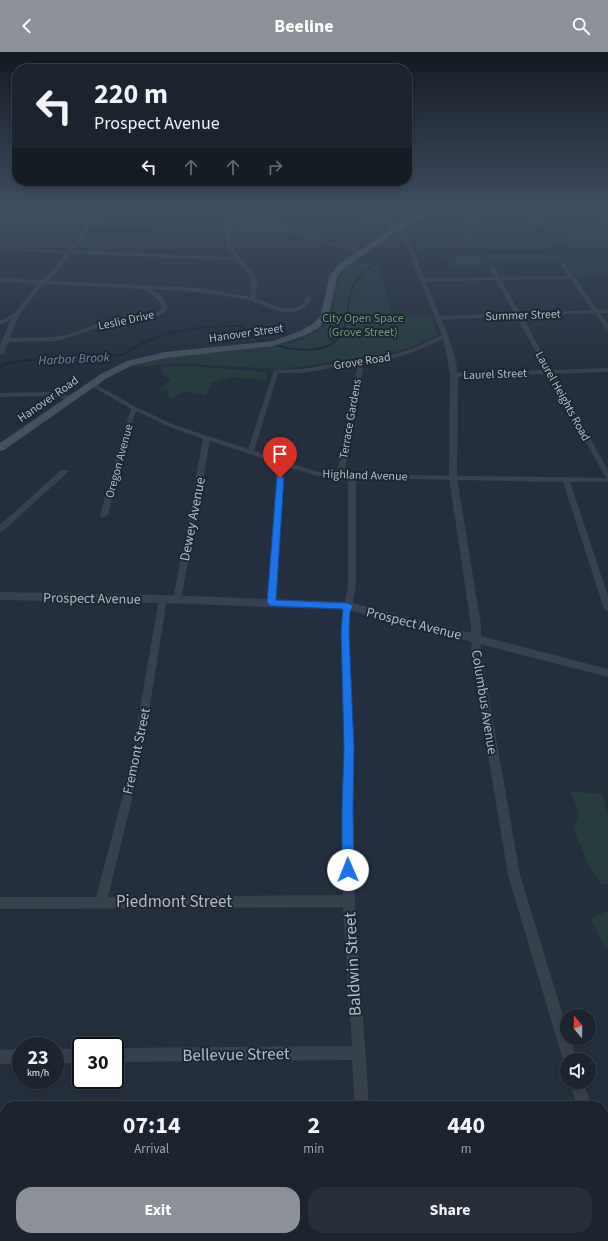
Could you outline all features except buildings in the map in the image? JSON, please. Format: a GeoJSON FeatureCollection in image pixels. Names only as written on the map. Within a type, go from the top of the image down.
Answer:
{"type":"FeatureCollection","features":[{"type":"Feature","properties":{"kind":"main road","name":"Hanover Street"},"geometry":{"type":"LineString","coordinates":[[91,384],[118,368],[153,357],[247,346],[284,340],[303,333],[321,320],[327,311],[332,283],[336,272],[348,262]]}},
{"type":"Feature","properties":{"kind":"main road","name":"Hanover Road"},"geometry":{"type":"LineString","coordinates":[[0,448],[91,384]]}},
{"type":"Feature","properties":{"kind":"street"},"geometry":{"type":"LineString","coordinates":[[42,282],[54,262]]}},
{"type":"Feature","properties":{"kind":"street"},"geometry":{"type":"LineString","coordinates":[[0,353],[16,315],[42,282],[53,273],[61,262]]}},
{"type":"Feature","properties":{"kind":"street"},"geometry":{"type":"LineString","coordinates":[[242,262],[254,282],[252,300]]}},
{"type":"Feature","properties":{"kind":"street","name":"Columbus Avenue"},"geometry":{"type":"LineString","coordinates":[[415,262],[445,336],[454,375],[453,478],[476,625],[476,652],[514,875],[568,1053]]}},
{"type":"Feature","properties":{"kind":"street"},"geometry":{"type":"LineString","coordinates":[[562,264],[608,328]]}},
{"type":"Feature","properties":{"kind":"street","name":"Laurel Heights Road"},"geometry":{"type":"LineString","coordinates":[[492,268],[608,476]]}},
{"type":"Feature","properties":{"kind":"street"},"geometry":{"type":"LineString","coordinates":[[423,280],[571,277]]}},
{"type":"Feature","properties":{"kind":"street"},"geometry":{"type":"LineString","coordinates":[[0,280],[202,290],[252,300],[289,311],[302,307],[307,303],[308,298]]}},
{"type":"Feature","properties":{"kind":"street","name":"Leslie Drive"},"geometry":{"type":"LineString","coordinates":[[6,340],[61,338],[102,324],[144,319],[162,312],[165,307],[162,300],[142,286]]}},
{"type":"Feature","properties":{"kind":"street","name":"Summer Street"},"geometry":{"type":"LineString","coordinates":[[438,318],[597,313],[608,311]]}},
{"type":"Feature","properties":{"kind":"street"},"geometry":{"type":"LineString","coordinates":[[0,314],[16,315]]}},
{"type":"Feature","properties":{"kind":"street"},"geometry":{"type":"LineString","coordinates":[[0,323],[6,318],[16,315]]}},
{"type":"Feature","properties":{"kind":"street","name":"Grove Road"},"geometry":{"type":"LineString","coordinates":[[250,452],[276,371],[301,371],[404,354],[445,336]]}},
{"type":"Feature","properties":{"kind":"street","name":"Terrace Gardens"},"geometry":{"type":"LineString","coordinates":[[340,476],[361,362]]}},
{"type":"Feature","properties":{"kind":"street","name":"Laurel Street"},"geometry":{"type":"LineString","coordinates":[[454,375],[608,370]]}},
{"type":"Feature","properties":{"kind":"street","name":"Highland Avenue"},"geometry":{"type":"LineString","coordinates":[[91,384],[165,423],[317,474],[340,476],[608,480]]}},
{"type":"Feature","properties":{"kind":"street"},"geometry":{"type":"LineString","coordinates":[[0,395],[45,394],[71,398]]}},
{"type":"Feature","properties":{"kind":"street","name":"Oregon Avenue"},"geometry":{"type":"LineString","coordinates":[[104,515],[125,435],[134,408]]}},
{"type":"Feature","properties":{"kind":"street","name":"Dewey Avenue"},"geometry":{"type":"LineString","coordinates":[[177,600],[207,438]]}},
{"type":"Feature","properties":{"kind":"street"},"geometry":{"type":"LineString","coordinates":[[271,603],[281,462]]}},
{"type":"Feature","properties":{"kind":"street"},"geometry":{"type":"LineString","coordinates":[[0,529],[64,472]]}},
{"type":"Feature","properties":{"kind":"street","name":"Baldwin Street"},"geometry":{"type":"LineString","coordinates":[[352,476],[352,580],[346,612],[345,632],[349,748],[347,810],[349,901],[362,1101]]}},
{"type":"Feature","properties":{"kind":"street"},"geometry":{"type":"LineString","coordinates":[[566,479],[608,609]]}},
{"type":"Feature","properties":{"kind":"street","name":"Prospect Avenue"},"geometry":{"type":"LineString","coordinates":[[0,596],[163,599],[348,606],[608,672]]}},
{"type":"Feature","properties":{"kind":"street","name":"Fremont Street"},"geometry":{"type":"LineString","coordinates":[[101,902],[108,867],[125,806],[139,740],[163,599]]}},
{"type":"Feature","properties":{"kind":"street","name":"Piedmont Street"},"geometry":{"type":"LineString","coordinates":[[0,903],[349,901]]}},
{"type":"Feature","properties":{"kind":"street","name":"Bellevue Street"},"geometry":{"type":"LineString","coordinates":[[124,1055],[358,1053]]}},
{"type":"Feature","properties":{"kind":"street"},"geometry":{"type":"LineString","coordinates":[[0,1057],[12,1056]]}},
{"type":"Feature","properties":{"kind":"street"},"geometry":{"type":"LineString","coordinates":[[579,1089],[583,1101]]}},
{"type":"Feature","properties":{"kind":"green space"},"geometry":{"type":"Polygon","coordinates":[[[449,262],[493,262],[456,268],[449,262]]]}},
{"type":"Feature","properties":{"kind":"green space"},"geometry":{"type":"Polygon","coordinates":[[[555,262],[606,262],[603,264],[608,266],[608,274],[578,275],[564,263],[555,262]]]}},
{"type":"Feature","properties":{"kind":"green space","name":"City Open Space (Grove Street)"},"geometry":{"type":"Polygon","coordinates":[[[353,263],[380,266],[393,316],[430,316],[438,335],[408,348],[391,353],[279,369],[176,363],[126,368],[123,367],[164,356],[270,346],[291,342],[308,336],[322,328],[328,321],[334,308],[339,280],[343,272],[353,263]]]}},
{"type":"Feature","properties":{"kind":"green space"},"geometry":{"type":"Polygon","coordinates":[[[188,366],[266,372],[267,380],[232,377],[211,383],[206,396],[187,391],[169,399],[168,391],[157,389],[165,385],[171,379],[164,376],[161,367],[188,366]]]}},
{"type":"Feature","properties":{"kind":"green space"},"geometry":{"type":"Polygon","coordinates":[[[570,791],[602,794],[608,816],[608,884],[601,884],[587,861],[574,831],[579,813],[570,791]]]}},
{"type":"Feature","properties":{"kind":"green space"},"geometry":{"type":"Polygon","coordinates":[[[608,911],[608,947],[605,948],[590,918],[608,911]]]}},
{"type":"Feature","properties":{"kind":"waterway","name":"Harbor Brook"},"geometry":{"type":"LineString","coordinates":[[346,324],[349,298],[354,284],[363,273],[378,262]]}},
{"type":"Feature","properties":{"kind":"waterway","name":"Harbor Brook"},"geometry":{"type":"LineString","coordinates":[[272,344],[304,350],[326,347],[335,342],[342,334],[346,323]]}},
{"type":"Feature","properties":{"kind":"waterway","name":"Harbor Brook"},"geometry":{"type":"LineString","coordinates":[[0,367],[9,363],[30,360],[123,355],[136,346],[165,334],[195,328],[242,326],[255,338],[267,343]]}},
{"type":"Feature","properties":{"kind":"route"},"geometry":{"type":"LineString","coordinates":[[280,478],[271,603],[348,606],[345,619],[345,632],[349,748],[347,810],[348,870]]}}]}
